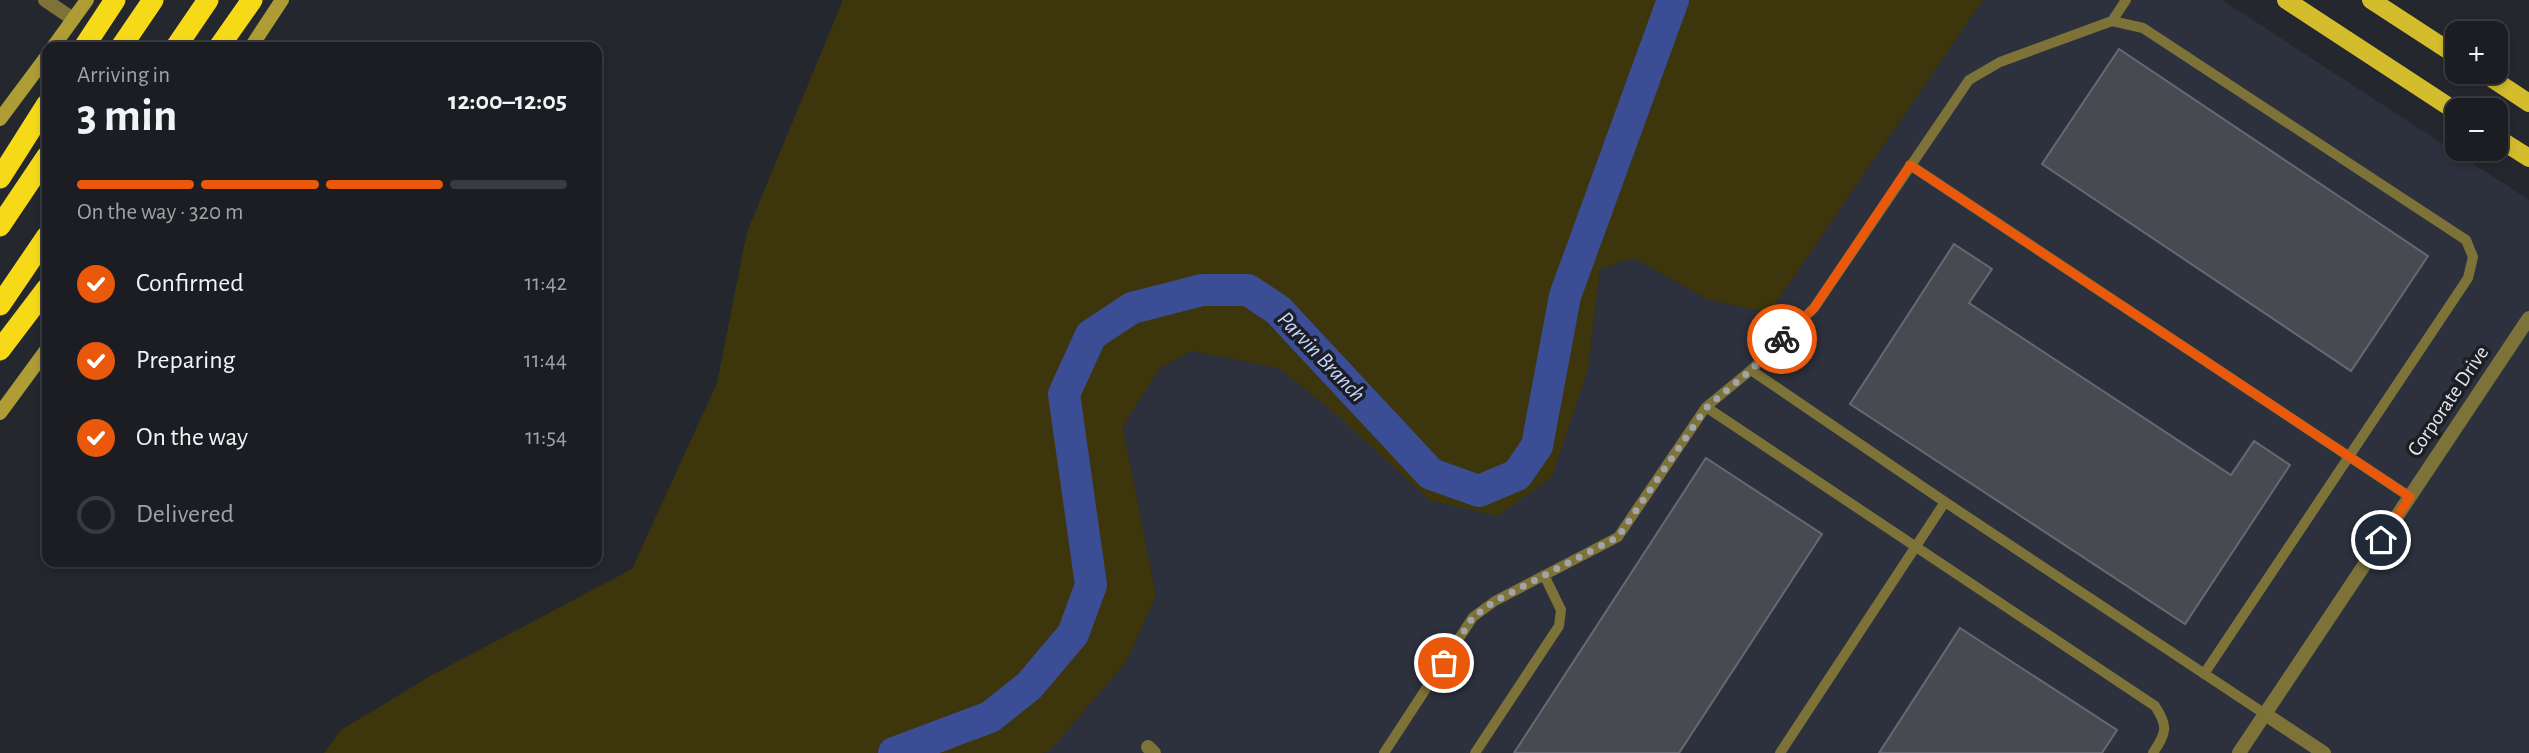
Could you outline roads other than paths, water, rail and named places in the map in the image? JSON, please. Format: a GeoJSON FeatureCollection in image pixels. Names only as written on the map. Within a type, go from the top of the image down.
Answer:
{"type":"FeatureCollection","features":[{"type":"Feature","properties":{"kind":"highway"},"geometry":{"type":"LineString","coordinates":[[87,42],[115,0]]}},
{"type":"Feature","properties":{"kind":"highway"},"geometry":{"type":"LineString","coordinates":[[124,42],[153,0]]}},
{"type":"Feature","properties":{"kind":"highway"},"geometry":{"type":"LineString","coordinates":[[179,42],[208,0]]}},
{"type":"Feature","properties":{"kind":"highway"},"geometry":{"type":"LineString","coordinates":[[223,42],[252,0]]}},
{"type":"Feature","properties":{"kind":"highway"},"geometry":{"type":"LineString","coordinates":[[0,178],[42,112]]}},
{"type":"Feature","properties":{"kind":"highway"},"geometry":{"type":"LineString","coordinates":[[0,226],[42,163]]}},
{"type":"Feature","properties":{"kind":"highway"},"geometry":{"type":"LineString","coordinates":[[0,305],[42,243]]}},
{"type":"Feature","properties":{"kind":"highway"},"geometry":{"type":"LineString","coordinates":[[0,350],[42,295]]}},
{"type":"Feature","properties":{"kind":"main road"},"geometry":{"type":"LineString","coordinates":[[57,42],[87,0]]}},
{"type":"Feature","properties":{"kind":"main road"},"geometry":{"type":"LineString","coordinates":[[254,42],[282,0]]}},
{"type":"Feature","properties":{"kind":"main road"},"geometry":{"type":"LineString","coordinates":[[2286,0],[2445,104]]}},
{"type":"Feature","properties":{"kind":"main road"},"geometry":{"type":"LineString","coordinates":[[2371,0],[2445,48]]}},
{"type":"Feature","properties":{"kind":"main road"},"geometry":{"type":"LineString","coordinates":[[0,120],[42,63]]}},
{"type":"Feature","properties":{"kind":"main road"},"geometry":{"type":"LineString","coordinates":[[2500,84],[2529,103]]}},
{"type":"Feature","properties":{"kind":"main road"},"geometry":{"type":"LineString","coordinates":[[2508,145],[2529,158]]}},
{"type":"Feature","properties":{"kind":"main road"},"geometry":{"type":"LineString","coordinates":[[0,413],[42,356]]}},
{"type":"Feature","properties":{"kind":"street"},"geometry":{"type":"LineString","coordinates":[[45,0],[73,19]]}},
{"type":"Feature","properties":{"kind":"street","name":"Corporate Drive"},"geometry":{"type":"LineString","coordinates":[[2239,753],[2529,318]]}},
{"type":"Feature","properties":{"kind":"street"},"geometry":{"type":"LineString","coordinates":[[2265,714],[2324,753]]}},
{"type":"Feature","properties":{"kind":"lane"},"geometry":{"type":"LineString","coordinates":[[2112,21],[2126,0]]}},
{"type":"Feature","properties":{"kind":"lane"},"geometry":{"type":"LineString","coordinates":[[1384,753],[1473,617],[1495,601],[1618,537],[1706,408],[1751,370],[1814,308],[1969,80],[2000,62],[2112,21],[2143,28],[2466,240],[2473,257],[2468,278],[2204,674]]}},
{"type":"Feature","properties":{"kind":"lane"},"geometry":{"type":"LineString","coordinates":[[1910,165],[2410,497]]}},
{"type":"Feature","properties":{"kind":"lane"},"geometry":{"type":"LineString","coordinates":[[1751,370],[2265,714]]}},
{"type":"Feature","properties":{"kind":"lane"},"geometry":{"type":"LineString","coordinates":[[1706,408],[2155,706],[2164,719],[2165,736],[2153,753]]}},
{"type":"Feature","properties":{"kind":"lane"},"geometry":{"type":"LineString","coordinates":[[1780,753],[1945,502]]}},
{"type":"Feature","properties":{"kind":"lane"},"geometry":{"type":"LineString","coordinates":[[1475,753],[1559,626],[1562,610],[1544,575]]}},
{"type":"Feature","properties":{"kind":"waterway","name":"Parvin Branch"},"geometry":{"type":"LineString","coordinates":[[894,753],[990,717],[1029,686],[1073,634],[1091,585],[1064,394],[1091,335],[1132,308],[1202,290],[1248,290],[1278,310],[1431,474],[1479,491],[1517,475],[1537,446],[1565,296],[1673,0]]}}]}
